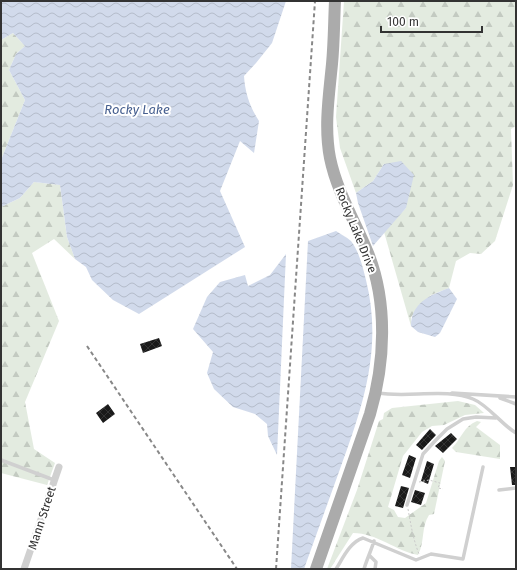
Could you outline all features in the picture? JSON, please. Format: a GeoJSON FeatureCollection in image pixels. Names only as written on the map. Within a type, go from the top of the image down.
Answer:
{"type":"FeatureCollection","features":[{"type":"Feature","properties":{"kind":"main road","name":"Rocky Lake Drive"},"geometry":{"type":"LineString","coordinates":[[316,569],[376,393],[382,351],[379,293],[368,253],[348,211],[334,172],[329,147],[327,125],[336,1]]}},
{"type":"Feature","properties":{"kind":"street","name":"Mann Street"},"geometry":{"type":"LineString","coordinates":[[24,569],[59,467]]}},
{"type":"Feature","properties":{"kind":"lane"},"geometry":{"type":"LineString","coordinates":[[376,393],[391,396],[470,393],[516,397]]}},
{"type":"Feature","properties":{"kind":"lane"},"geometry":{"type":"LineString","coordinates":[[439,394],[473,398],[516,433]]}},
{"type":"Feature","properties":{"kind":"lane"},"geometry":{"type":"LineString","coordinates":[[497,396],[516,404]]}},
{"type":"Feature","properties":{"kind":"lane"},"geometry":{"type":"LineString","coordinates":[[406,505],[423,454],[447,430],[463,419],[476,417],[496,418]]}},
{"type":"Feature","properties":{"kind":"lane"},"geometry":{"type":"LineString","coordinates":[[1,460],[54,480]]}},
{"type":"Feature","properties":{"kind":"lane"},"geometry":{"type":"LineString","coordinates":[[336,569],[357,540],[363,538],[374,541],[416,560],[430,554],[464,559],[483,467]]}},
{"type":"Feature","properties":{"kind":"lane"},"geometry":{"type":"LineString","coordinates":[[499,490],[516,488]]}},
{"type":"Feature","properties":{"kind":"lane"},"geometry":{"type":"LineString","coordinates":[[364,569],[370,556],[374,541]]}},
{"type":"Feature","properties":{"kind":"lane"},"geometry":{"type":"LineString","coordinates":[[370,556],[376,562],[375,569]]}},
{"type":"Feature","properties":{"kind":"path"},"geometry":{"type":"LineString","coordinates":[[414,480],[440,483],[438,488],[443,489]]}},
{"type":"Feature","properties":{"kind":"path"},"geometry":{"type":"LineString","coordinates":[[406,505],[413,530],[412,535],[420,559]]}},
{"type":"Feature","properties":{"kind":"green space"},"geometry":{"type":"Polygon","coordinates":[[[344,1],[516,1],[516,126],[511,129],[513,185],[495,241],[481,254],[470,253],[456,261],[449,288],[431,295],[411,317],[411,326],[384,232],[406,208],[384,164],[373,181],[356,193],[340,148],[336,117],[344,1]]]}},
{"type":"Feature","properties":{"kind":"green space"},"geometry":{"type":"Polygon","coordinates":[[[13,33],[25,46],[16,54],[9,70],[25,100],[1,160],[1,40],[13,33]]]}},
{"type":"Feature","properties":{"kind":"green space"},"geometry":{"type":"Polygon","coordinates":[[[34,182],[60,185],[67,237],[75,259],[54,239],[32,253],[59,321],[25,402],[34,449],[55,463],[47,485],[1,473],[1,207],[20,198],[34,182]]]}},
{"type":"Feature","properties":{"kind":"green space"},"geometry":{"type":"Polygon","coordinates":[[[458,401],[475,405],[484,413],[465,415],[444,425],[432,426],[422,432],[403,456],[388,507],[394,510],[398,517],[405,518],[426,503],[439,461],[442,457],[445,461],[434,514],[429,515],[425,524],[422,545],[418,555],[402,550],[370,536],[353,533],[330,569],[327,569],[357,490],[379,421],[383,419],[384,413],[392,408],[458,401]]]}},
{"type":"Feature","properties":{"kind":"green space"},"geometry":{"type":"Polygon","coordinates":[[[477,421],[481,422],[476,427],[500,445],[500,459],[456,452],[452,448],[466,429],[477,421]]]}},
{"type":"Feature","properties":{"kind":"water","name":"Rocky Lake"},"geometry":{"type":"Polygon","coordinates":[[[1,1],[286,1],[272,43],[244,76],[248,100],[259,121],[254,153],[240,141],[220,191],[245,247],[139,314],[113,300],[92,280],[86,267],[75,259],[67,237],[60,185],[34,182],[20,198],[1,207],[1,160],[25,100],[9,70],[16,54],[25,46],[13,33],[1,40],[1,1]]]}},
{"type":"Feature","properties":{"kind":"water"},"geometry":{"type":"Polygon","coordinates":[[[401,161],[414,175],[406,208],[373,246],[356,193],[373,181],[384,164],[401,161]]]}},
{"type":"Feature","properties":{"kind":"water"},"geometry":{"type":"Polygon","coordinates":[[[336,231],[351,241],[362,265],[366,280],[371,305],[372,329],[368,376],[356,422],[304,569],[291,569],[308,241],[336,231]]]}},
{"type":"Feature","properties":{"kind":"water"},"geometry":{"type":"Polygon","coordinates":[[[286,254],[277,455],[268,436],[267,424],[255,414],[233,407],[214,389],[207,373],[213,352],[193,329],[207,297],[220,282],[245,275],[248,286],[270,275],[286,254]]]}},
{"type":"Feature","properties":{"kind":"water"},"geometry":{"type":"Polygon","coordinates":[[[449,288],[457,299],[440,333],[435,337],[418,332],[411,326],[414,311],[429,297],[449,288]]]}},
{"type":"Feature","properties":{"kind":"building"},"geometry":{"type":"Polygon","coordinates":[[[159,338],[162,346],[143,353],[140,344],[159,338]]]}},
{"type":"Feature","properties":{"kind":"building"},"geometry":{"type":"Polygon","coordinates":[[[108,404],[115,414],[103,423],[96,413],[108,404]]]}},
{"type":"Feature","properties":{"kind":"building"},"geometry":{"type":"Polygon","coordinates":[[[430,429],[436,435],[422,450],[416,445],[430,429]]]}},
{"type":"Feature","properties":{"kind":"building"},"geometry":{"type":"Polygon","coordinates":[[[451,433],[457,439],[443,453],[435,446],[451,433]]]}},
{"type":"Feature","properties":{"kind":"building"},"geometry":{"type":"Polygon","coordinates":[[[409,455],[416,458],[410,478],[402,475],[409,455]]]}},
{"type":"Feature","properties":{"kind":"building"},"geometry":{"type":"Polygon","coordinates":[[[427,461],[434,464],[428,484],[421,481],[427,461]]]}},
{"type":"Feature","properties":{"kind":"building"},"geometry":{"type":"Polygon","coordinates":[[[510,467],[516,467],[516,485],[512,485],[510,467]]]}},
{"type":"Feature","properties":{"kind":"building"},"geometry":{"type":"Polygon","coordinates":[[[401,486],[409,488],[403,508],[395,506],[401,486]]]}},
{"type":"Feature","properties":{"kind":"building"},"geometry":{"type":"Polygon","coordinates":[[[415,490],[425,493],[421,505],[411,502],[415,490]]]}},
{"type":"Feature","properties":{"kind":"railway"},"geometry":{"type":"LineString","coordinates":[[276,569],[315,1]]}},
{"type":"Feature","properties":{"kind":"railway"},"geometry":{"type":"LineString","coordinates":[[87,346],[237,569]]}}]}
